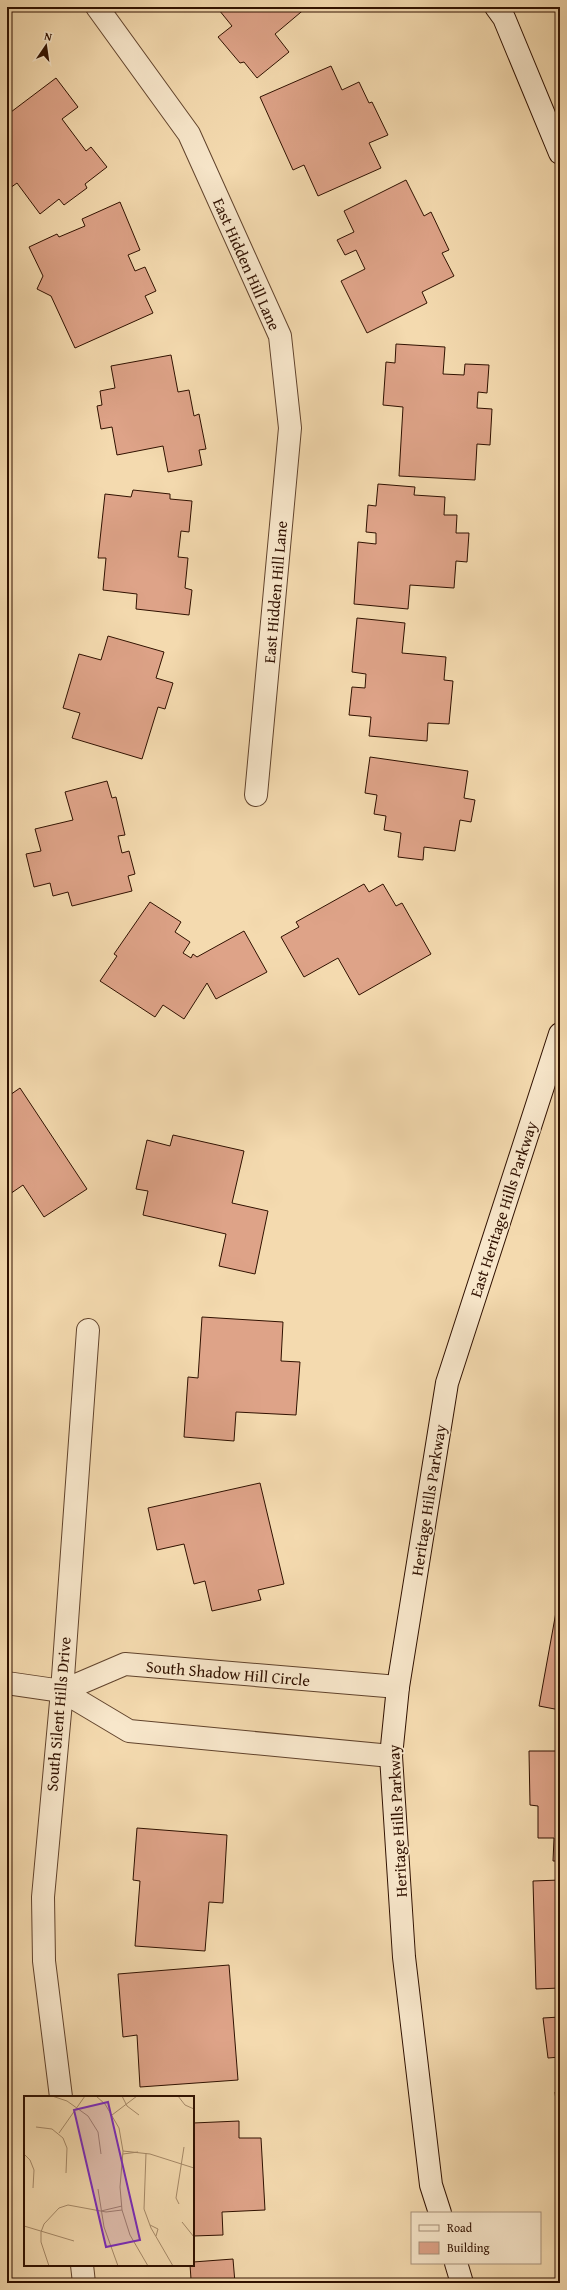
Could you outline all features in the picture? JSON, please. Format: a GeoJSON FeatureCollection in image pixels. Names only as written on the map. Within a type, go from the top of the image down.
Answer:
{"type":"FeatureCollection","features":[{"type":"Feature","properties":{"kind":"street","name":"East Hidden Hill Lane"},"geometry":{"type":"LineString","coordinates":[[97,7],[189,134],[280,336],[290,428],[256,794]]}},
{"type":"Feature","properties":{"kind":"street"},"geometry":{"type":"LineString","coordinates":[[496,7],[504,18],[560,153]]}},
{"type":"Feature","properties":{"kind":"street","name":"East Heritage Hills Parkway"},"geometry":{"type":"LineString","coordinates":[[447,1383],[560,1034]]}},
{"type":"Feature","properties":{"kind":"street","name":"South Silent Hills Drive"},"geometry":{"type":"LineString","coordinates":[[61,2096],[44,1961],[43,1897],[62,1690],[88,1330]]}},
{"type":"Feature","properties":{"kind":"street","name":"Heritage Hills Parkway"},"geometry":{"type":"LineString","coordinates":[[440,2212],[431,2185],[404,1957],[391,1756],[398,1687],[447,1383]]}},
{"type":"Feature","properties":{"kind":"street","name":"South Shadow Hill Circle"},"geometry":{"type":"LineString","coordinates":[[62,1690],[125,1664],[398,1687]]}},
{"type":"Feature","properties":{"kind":"street","name":"South Shadow Hill Circle"},"geometry":{"type":"LineString","coordinates":[[7,1683],[62,1690],[129,1731],[391,1756]]}},
{"type":"Feature","properties":{"kind":"street"},"geometry":{"type":"LineString","coordinates":[[456,2264],[462,2283]]}},
{"type":"Feature","properties":{"kind":"street"},"geometry":{"type":"LineString","coordinates":[[82,2266],[84,2283]]}},
{"type":"Feature","properties":{"kind":"building"},"geometry":{"type":"Polygon","coordinates":[[[222,7],[307,7],[275,34],[289,52],[257,78],[244,62],[240,63],[218,37],[232,26],[219,10],[222,7]]]}},
{"type":"Feature","properties":{"kind":"building"},"geometry":{"type":"Polygon","coordinates":[[[331,66],[342,90],[359,82],[369,103],[372,102],[388,135],[369,143],[381,168],[318,196],[304,165],[293,170],[260,97],[331,66]]]}},
{"type":"Feature","properties":{"kind":"building"},"geometry":{"type":"Polygon","coordinates":[[[56,78],[78,107],[62,119],[86,151],[91,147],[107,167],[85,184],[87,188],[64,205],[59,199],[40,214],[17,183],[10,188],[7,184],[7,115],[56,78]]]}},
{"type":"Feature","properties":{"kind":"building"},"geometry":{"type":"Polygon","coordinates":[[[406,180],[424,216],[431,212],[449,250],[442,253],[454,276],[422,292],[427,303],[367,333],[341,281],[365,269],[356,250],[345,255],[337,240],[354,232],[344,211],[406,180]]]}},
{"type":"Feature","properties":{"kind":"building"},"geometry":{"type":"Polygon","coordinates":[[[120,202],[140,250],[128,255],[135,271],[145,267],[156,291],[145,296],[153,313],[75,348],[51,296],[37,289],[43,276],[29,247],[57,234],[59,237],[85,226],[82,219],[120,202]]]}},
{"type":"Feature","properties":{"kind":"building"},"geometry":{"type":"Polygon","coordinates":[[[396,344],[445,347],[443,374],[464,375],[465,364],[489,365],[487,393],[478,392],[477,408],[492,409],[490,445],[477,444],[475,480],[399,476],[403,407],[383,405],[386,362],[395,363],[396,344]]]}},
{"type":"Feature","properties":{"kind":"building"},"geometry":{"type":"Polygon","coordinates":[[[171,355],[178,392],[189,390],[194,416],[199,414],[206,449],[199,450],[202,465],[168,472],[163,446],[117,455],[112,427],[101,429],[97,406],[102,405],[100,391],[115,388],[111,366],[171,355]]]}},
{"type":"Feature","properties":{"kind":"building"},"geometry":{"type":"Polygon","coordinates":[[[378,484],[415,487],[414,495],[445,497],[444,515],[457,515],[456,533],[469,533],[467,562],[456,561],[454,588],[410,585],[408,609],[354,604],[358,542],[376,544],[376,533],[366,532],[368,505],[376,506],[378,484]]]}},
{"type":"Feature","properties":{"kind":"building"},"geometry":{"type":"Polygon","coordinates":[[[133,490],[170,494],[170,499],[192,501],[189,532],[181,531],[178,557],[188,558],[185,588],[192,590],[189,615],[136,609],[137,594],[103,590],[106,558],[98,558],[105,494],[131,497],[133,490]]]}},
{"type":"Feature","properties":{"kind":"building"},"geometry":{"type":"Polygon","coordinates":[[[357,618],[405,623],[402,653],[446,657],[444,680],[453,681],[449,724],[428,723],[427,741],[369,736],[371,717],[349,715],[352,687],[365,688],[366,674],[352,672],[357,618]]]}},
{"type":"Feature","properties":{"kind":"building"},"geometry":{"type":"Polygon","coordinates":[[[108,636],[164,652],[156,678],[173,683],[165,709],[158,707],[142,759],[72,738],[80,713],[63,708],[79,654],[101,660],[108,636]]]}},
{"type":"Feature","properties":{"kind":"building"},"geometry":{"type":"Polygon","coordinates":[[[370,757],[468,771],[464,798],[475,800],[471,822],[460,820],[455,851],[424,847],[423,860],[398,857],[401,833],[384,830],[386,816],[374,814],[377,795],[365,793],[370,757]]]}},
{"type":"Feature","properties":{"kind":"building"},"geometry":{"type":"Polygon","coordinates":[[[107,781],[112,798],[116,797],[125,835],[118,836],[122,853],[129,851],[135,874],[128,876],[132,891],[72,906],[68,892],[53,896],[50,883],[34,887],[26,854],[41,851],[35,829],[73,820],[65,792],[107,781]]]}},
{"type":"Feature","properties":{"kind":"building"},"geometry":{"type":"Polygon","coordinates":[[[364,884],[369,892],[383,884],[396,906],[402,903],[431,954],[359,995],[338,958],[304,977],[281,937],[299,927],[296,922],[364,884]]]}},
{"type":"Feature","properties":{"kind":"building"},"geometry":{"type":"Polygon","coordinates":[[[150,902],[181,922],[175,932],[190,942],[183,953],[191,958],[193,954],[197,957],[244,931],[267,972],[216,999],[207,983],[184,1019],[163,1005],[155,1017],[100,981],[117,956],[114,954],[150,902]]]}},
{"type":"Feature","properties":{"kind":"building"},"geometry":{"type":"Polygon","coordinates":[[[20,1088],[87,1189],[44,1217],[23,1185],[7,1196],[7,1097],[20,1088]]]}},
{"type":"Feature","properties":{"kind":"building"},"geometry":{"type":"Polygon","coordinates":[[[173,1135],[244,1151],[232,1203],[268,1211],[255,1274],[219,1266],[226,1234],[143,1215],[148,1191],[136,1189],[147,1140],[170,1146],[173,1135]]]}},
{"type":"Feature","properties":{"kind":"building"},"geometry":{"type":"Polygon","coordinates":[[[202,1317],[283,1322],[281,1361],[300,1362],[296,1415],[236,1412],[234,1441],[184,1437],[188,1377],[198,1378],[202,1317]]]}},
{"type":"Feature","properties":{"kind":"building"},"geometry":{"type":"Polygon","coordinates":[[[260,1483],[284,1584],[258,1590],[261,1600],[212,1611],[205,1581],[194,1584],[184,1544],[157,1550],[148,1508],[260,1483]]]}},
{"type":"Feature","properties":{"kind":"building"},"geometry":{"type":"Polygon","coordinates":[[[558,1601],[560,1601],[560,1710],[539,1706],[558,1601]]]}},
{"type":"Feature","properties":{"kind":"building"},"geometry":{"type":"Polygon","coordinates":[[[529,1751],[560,1751],[560,1861],[553,1861],[554,1838],[538,1838],[538,1806],[530,1805],[529,1751]]]}},
{"type":"Feature","properties":{"kind":"building"},"geometry":{"type":"Polygon","coordinates":[[[137,1828],[227,1835],[223,1903],[209,1902],[205,1951],[135,1946],[140,1881],[133,1880],[137,1828]]]}},
{"type":"Feature","properties":{"kind":"building"},"geometry":{"type":"Polygon","coordinates":[[[560,1880],[560,1988],[536,1989],[533,1881],[560,1880]]]}},
{"type":"Feature","properties":{"kind":"building"},"geometry":{"type":"Polygon","coordinates":[[[229,1965],[238,2080],[140,2087],[137,2035],[123,2037],[118,1974],[229,1965]]]}},
{"type":"Feature","properties":{"kind":"building"},"geometry":{"type":"Polygon","coordinates":[[[560,2017],[560,2057],[548,2058],[543,2018],[560,2017]]]}},
{"type":"Feature","properties":{"kind":"building"},"geometry":{"type":"Polygon","coordinates":[[[555,2092],[560,2092],[560,2127],[559,2127],[555,2092]]]}},
{"type":"Feature","properties":{"kind":"building"},"geometry":{"type":"Polygon","coordinates":[[[239,2121],[239,2138],[261,2138],[265,2210],[222,2212],[223,2235],[194,2236],[194,2123],[239,2121]]]}},
{"type":"Feature","properties":{"kind":"building"},"geometry":{"type":"Polygon","coordinates":[[[233,2259],[235,2283],[155,2283],[191,2279],[190,2266],[194,2266],[194,2262],[233,2259]]]}}]}
